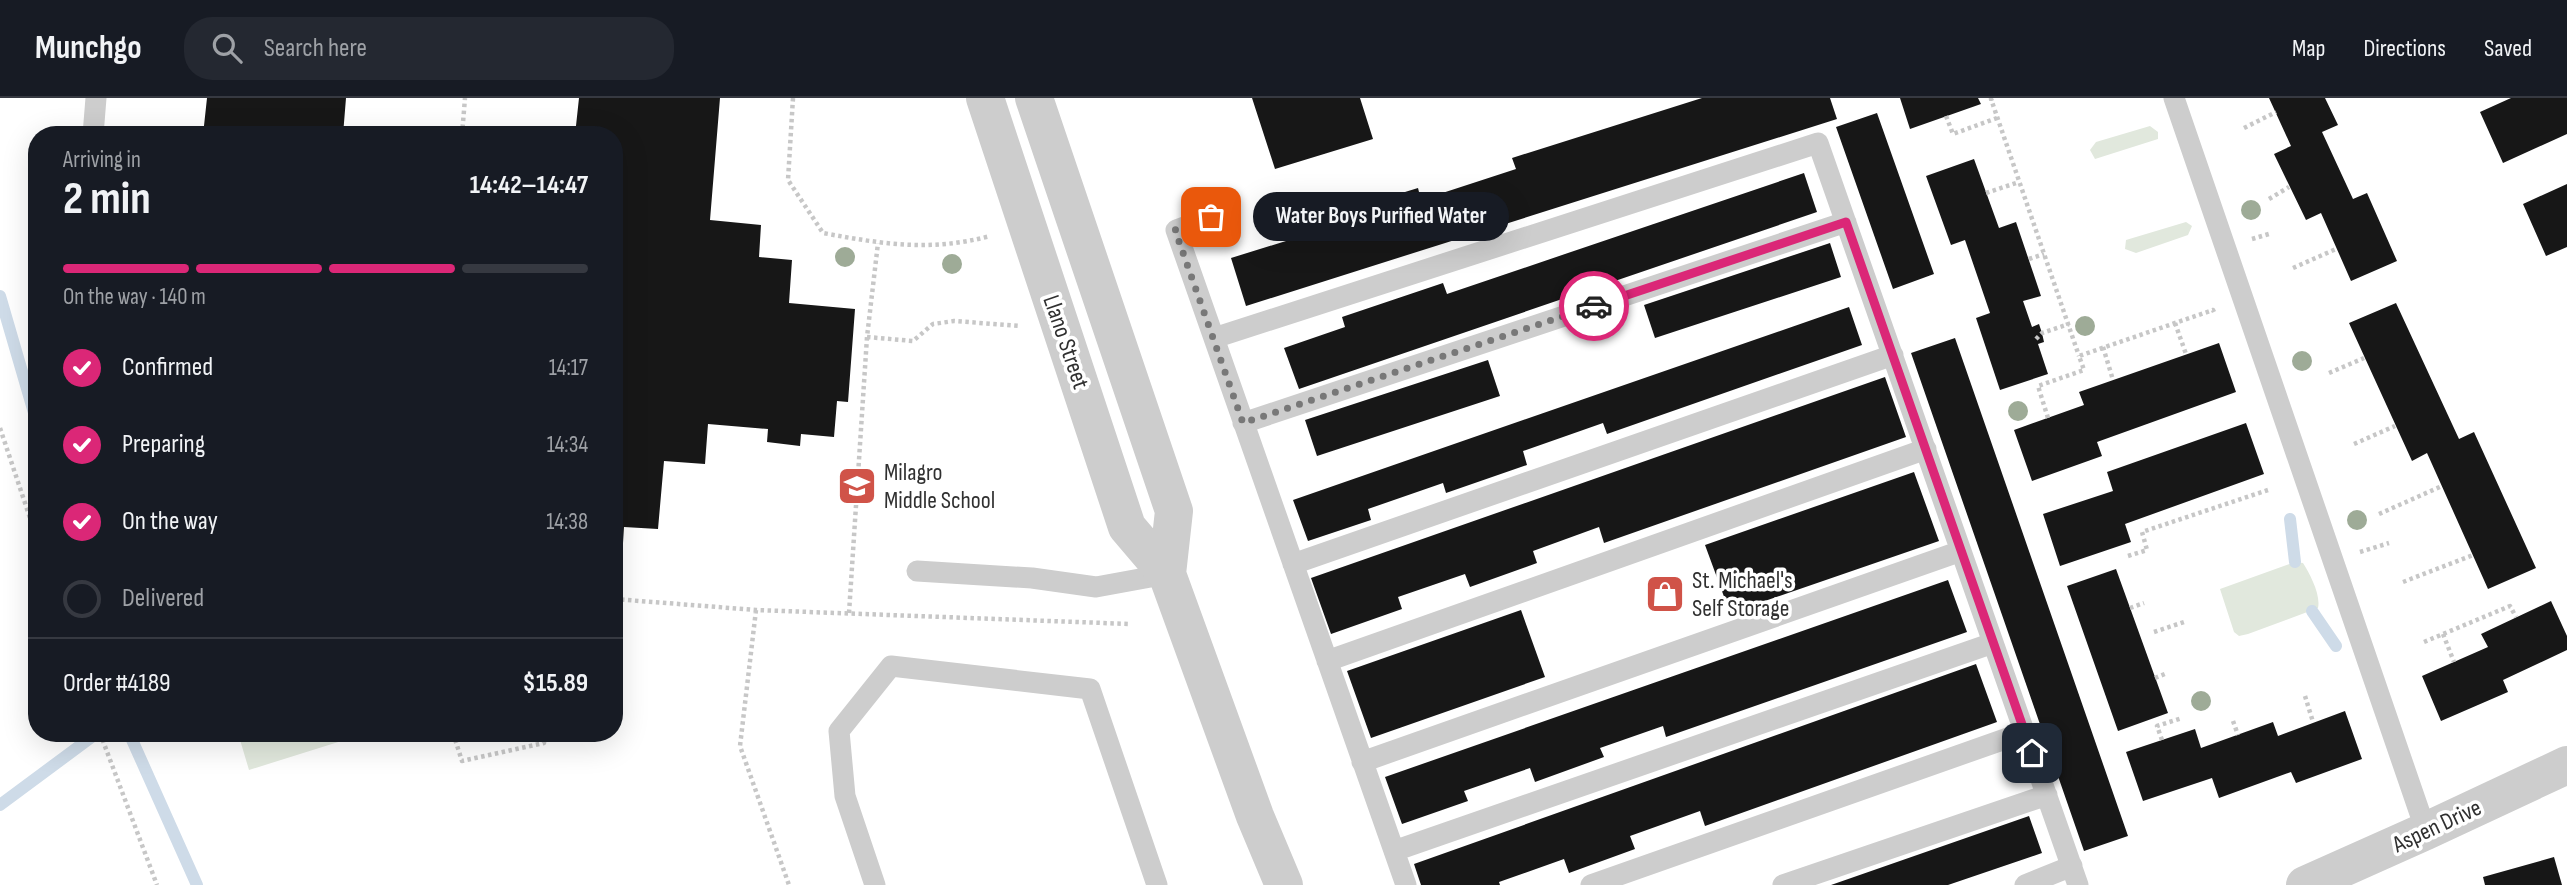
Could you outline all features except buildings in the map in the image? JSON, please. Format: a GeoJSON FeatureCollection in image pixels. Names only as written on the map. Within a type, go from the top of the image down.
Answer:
{"type":"FeatureCollection","features":[{"type":"Feature","properties":{"kind":"street","name":"Llano Street"},"geometry":{"type":"LineString","coordinates":[[985,98],[1003,213],[1078,373],[1127,527],[1167,574],[1255,816],[1284,885]]}},
{"type":"Feature","properties":{"kind":"street","name":"Llano Street"},"geometry":{"type":"LineString","coordinates":[[1034,98],[1174,511],[1167,574]]}},
{"type":"Feature","properties":{"kind":"street"},"geometry":{"type":"LineString","coordinates":[[1003,213],[1062,181]]}},
{"type":"Feature","properties":{"kind":"street","name":"Aspen Drive"},"geometry":{"type":"LineString","coordinates":[[2305,885],[2567,765]]}},
{"type":"Feature","properties":{"kind":"lane"},"geometry":{"type":"LineString","coordinates":[[94,126],[96,98]]}},
{"type":"Feature","properties":{"kind":"lane"},"geometry":{"type":"LineString","coordinates":[[2174,98],[2426,831]]}},
{"type":"Feature","properties":{"kind":"lane"},"geometry":{"type":"LineString","coordinates":[[1213,338],[1818,143],[2075,875],[2025,885]]}},
{"type":"Feature","properties":{"kind":"lane"},"geometry":{"type":"LineString","coordinates":[[1211,217],[1175,230],[1406,885]]}},
{"type":"Feature","properties":{"kind":"lane"},"geometry":{"type":"LineString","coordinates":[[1243,423],[1846,222]]}},
{"type":"Feature","properties":{"kind":"lane"},"geometry":{"type":"LineString","coordinates":[[1293,564],[1893,355]]}},
{"type":"Feature","properties":{"kind":"lane"},"geometry":{"type":"LineString","coordinates":[[1327,661],[1926,449]]}},
{"type":"Feature","properties":{"kind":"lane"},"geometry":{"type":"LineString","coordinates":[[1362,762],[1961,551]]}},
{"type":"Feature","properties":{"kind":"lane"},"geometry":{"type":"LineString","coordinates":[[917,571],[1032,578],[1096,587],[1167,574]]}},
{"type":"Feature","properties":{"kind":"lane"},"geometry":{"type":"LineString","coordinates":[[1394,851],[1993,643]]}},
{"type":"Feature","properties":{"kind":"lane"},"geometry":{"type":"LineString","coordinates":[[875,885],[845,796],[839,731],[891,666],[1090,689],[1157,885]]}},
{"type":"Feature","properties":{"kind":"lane"},"geometry":{"type":"LineString","coordinates":[[1591,885],[2025,732]]}},
{"type":"Feature","properties":{"kind":"lane"},"geometry":{"type":"LineString","coordinates":[[1783,885],[2047,795]]}},
{"type":"Feature","properties":{"kind":"path"},"geometry":{"type":"LineString","coordinates":[[463,126],[465,98]]}},
{"type":"Feature","properties":{"kind":"path"},"geometry":{"type":"LineString","coordinates":[[793,98],[788,180],[823,233],[878,243],[925,247],[967,242],[1003,213]]}},
{"type":"Feature","properties":{"kind":"path"},"geometry":{"type":"LineString","coordinates":[[1993,98],[1991,99],[1997,118],[2084,370],[2038,386],[2048,418]]}},
{"type":"Feature","properties":{"kind":"path"},"geometry":{"type":"LineString","coordinates":[[2244,128],[2276,112]]}},
{"type":"Feature","properties":{"kind":"path"},"geometry":{"type":"LineString","coordinates":[[1946,116],[1953,134],[1997,118]]}},
{"type":"Feature","properties":{"kind":"path"},"geometry":{"type":"LineString","coordinates":[[2008,150],[2015,147]]}},
{"type":"Feature","properties":{"kind":"path"},"geometry":{"type":"LineString","coordinates":[[1986,193],[2019,182]]}},
{"type":"Feature","properties":{"kind":"path"},"geometry":{"type":"LineString","coordinates":[[2269,199],[2289,187]]}},
{"type":"Feature","properties":{"kind":"path"},"geometry":{"type":"LineString","coordinates":[[849,613],[867,337],[878,243]]}},
{"type":"Feature","properties":{"kind":"path"},"geometry":{"type":"LineString","coordinates":[[2293,268],[2336,248]]}},
{"type":"Feature","properties":{"kind":"path"},"geometry":{"type":"LineString","coordinates":[[2029,259],[2044,254]]}},
{"type":"Feature","properties":{"kind":"path"},"geometry":{"type":"LineString","coordinates":[[2059,296],[2066,294]]}},
{"type":"Feature","properties":{"kind":"path"},"geometry":{"type":"LineString","coordinates":[[2079,356],[2213,310]]}},
{"type":"Feature","properties":{"kind":"path"},"geometry":{"type":"LineString","coordinates":[[867,337],[913,341],[933,324],[954,321],[1022,327]]}},
{"type":"Feature","properties":{"kind":"path"},"geometry":{"type":"LineString","coordinates":[[2175,323],[2186,354]]}},
{"type":"Feature","properties":{"kind":"path"},"geometry":{"type":"LineString","coordinates":[[2036,339],[2042,333],[2069,324]]}},
{"type":"Feature","properties":{"kind":"path"},"geometry":{"type":"LineString","coordinates":[[2103,347],[2113,380]]}},
{"type":"Feature","properties":{"kind":"path"},"geometry":{"type":"LineString","coordinates":[[2329,373],[2364,358]]}},
{"type":"Feature","properties":{"kind":"path"},"geometry":{"type":"LineString","coordinates":[[2354,444],[2395,426]]}},
{"type":"Feature","properties":{"kind":"path"},"geometry":{"type":"LineString","coordinates":[[0,428],[28,512]]}},
{"type":"Feature","properties":{"kind":"path"},"geometry":{"type":"LineString","coordinates":[[2379,514],[2442,486]]}},
{"type":"Feature","properties":{"kind":"path"},"geometry":{"type":"LineString","coordinates":[[2128,556],[2147,550],[2142,532],[2267,490]]}},
{"type":"Feature","properties":{"kind":"path"},"geometry":{"type":"LineString","coordinates":[[2381,545],[2389,542]]}},
{"type":"Feature","properties":{"kind":"path"},"geometry":{"type":"LineString","coordinates":[[2403,582],[2473,555]]}},
{"type":"Feature","properties":{"kind":"path"},"geometry":{"type":"LineString","coordinates":[[623,600],[756,610],[1130,624]]}},
{"type":"Feature","properties":{"kind":"path"},"geometry":{"type":"LineString","coordinates":[[2130,608],[2144,603]]}},
{"type":"Feature","properties":{"kind":"path"},"geometry":{"type":"LineString","coordinates":[[2424,642],[2510,606],[2516,617]]}},
{"type":"Feature","properties":{"kind":"path"},"geometry":{"type":"LineString","coordinates":[[756,610],[740,746],[789,885]]}},
{"type":"Feature","properties":{"kind":"path"},"geometry":{"type":"LineString","coordinates":[[2154,632],[2187,621]]}},
{"type":"Feature","properties":{"kind":"path"},"geometry":{"type":"LineString","coordinates":[[2443,634],[2454,662]]}},
{"type":"Feature","properties":{"kind":"path"},"geometry":{"type":"LineString","coordinates":[[2155,678],[2167,673]]}},
{"type":"Feature","properties":{"kind":"path"},"geometry":{"type":"LineString","coordinates":[[2305,696],[2313,722]]}},
{"type":"Feature","properties":{"kind":"path"},"geometry":{"type":"LineString","coordinates":[[2162,740],[2157,726],[2182,718]]}},
{"type":"Feature","properties":{"kind":"path"},"geometry":{"type":"LineString","coordinates":[[2233,721],[2238,735]]}},
{"type":"Feature","properties":{"kind":"path"},"geometry":{"type":"LineString","coordinates":[[103,742],[157,885]]}},
{"type":"Feature","properties":{"kind":"path"},"geometry":{"type":"LineString","coordinates":[[456,742],[462,761],[544,742]]}},
{"type":"Feature","properties":{"kind":"shaded area"},"geometry":{"type":"Polygon","coordinates":[[[2150,126],[2158,132],[2158,139],[2095,159],[2090,150],[2096,142],[2150,126]]]}},
{"type":"Feature","properties":{"kind":"shaded area"},"geometry":{"type":"Polygon","coordinates":[[[2186,222],[2192,226],[2188,235],[2136,253],[2125,249],[2126,240],[2186,222]]]}},
{"type":"Feature","properties":{"kind":"shaded area"},"geometry":{"type":"Polygon","coordinates":[[[2295,562],[2303,563],[2309,573],[2316,591],[2318,608],[2248,634],[2239,636],[2234,632],[2220,589],[2295,562]]]}},
{"type":"Feature","properties":{"kind":"shaded area"},"geometry":{"type":"Polygon","coordinates":[[[241,742],[338,742],[249,770],[241,742]]]}},
{"type":"Feature","properties":{"kind":"waterway"},"geometry":{"type":"LineString","coordinates":[[0,296],[28,392]]}},
{"type":"Feature","properties":{"kind":"waterway"},"geometry":{"type":"LineString","coordinates":[[2290,519],[2295,562]]}},
{"type":"Feature","properties":{"kind":"waterway"},"geometry":{"type":"LineString","coordinates":[[2312,611],[2336,646]]}},
{"type":"Feature","properties":{"kind":"waterway"},"geometry":{"type":"LineString","coordinates":[[0,805],[85,742]]}},
{"type":"Feature","properties":{"kind":"waterway"},"geometry":{"type":"LineString","coordinates":[[133,742],[197,885]]}},
{"type":"Feature","properties":{"kind":"way so far"},"geometry":{"type":"LineString","coordinates":[[1211,217],[1175,230],[1243,423],[1594,306]]}},
{"type":"Feature","properties":{"kind":"place","name":"Water Boys Purified Water"},"geometry":{"type":"Point","coordinates":[1211,217]}},
{"type":"Feature","properties":{"kind":"place","name":"Milagro Middle School"},"geometry":{"type":"Point","coordinates":[857,486]}},
{"type":"Feature","properties":{"kind":"place","name":"St. Michael's Self Storage"},"geometry":{"type":"Point","coordinates":[1665,594]}},
{"type":"Feature","properties":{"kind":"route"},"geometry":{"type":"LineString","coordinates":[[1594,306],[1846,222],[2032,753]]}}]}
